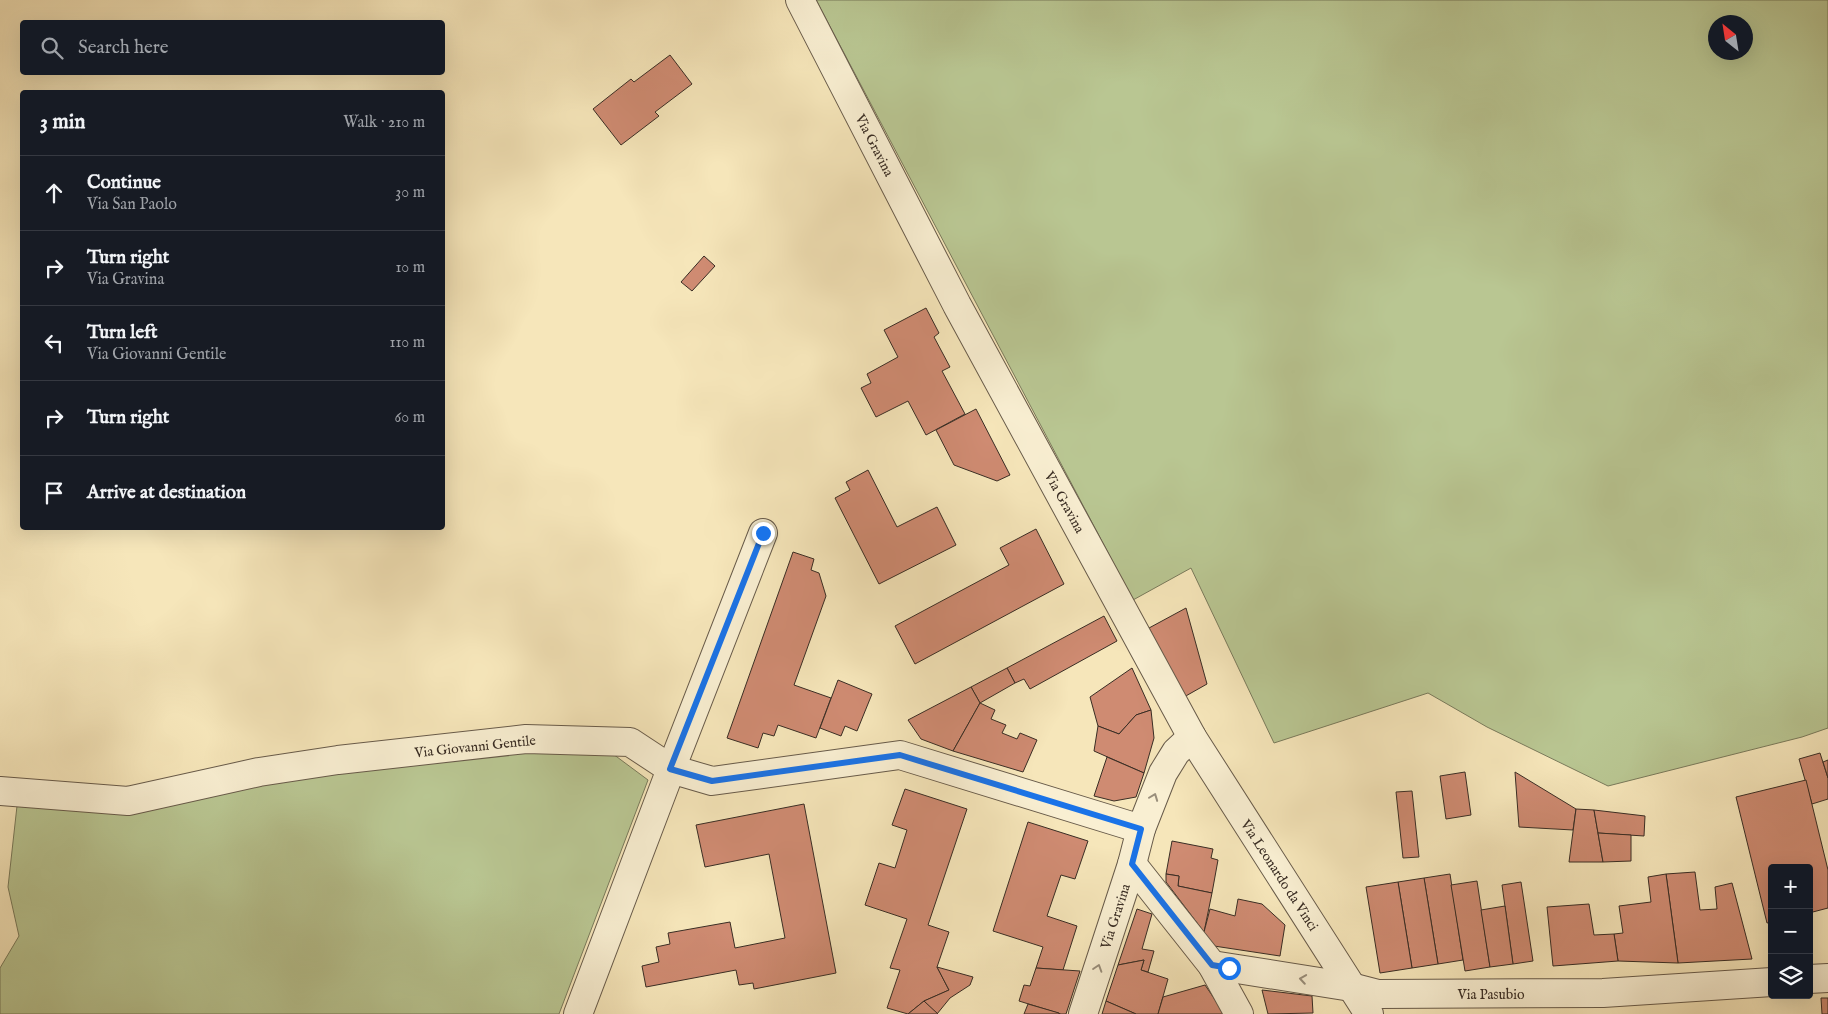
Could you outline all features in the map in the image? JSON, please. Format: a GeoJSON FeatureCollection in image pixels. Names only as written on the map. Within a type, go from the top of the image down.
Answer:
{"type":"FeatureCollection","features":[{"type":"Feature","properties":{"kind":"street","name":"Via Gravina"},"geometry":{"type":"LineString","coordinates":[[800,0],[957,305],[1192,737],[1176,752],[1162,773],[1141,829],[1132,864],[1083,1014]]}},
{"type":"Feature","properties":{"kind":"street"},"geometry":{"type":"LineString","coordinates":[[578,1014],[670,769],[763,533]]}},
{"type":"Feature","properties":{"kind":"street","name":"Via Leonardo da Vinci"},"geometry":{"type":"LineString","coordinates":[[1192,737],[1369,1014]]}},
{"type":"Feature","properties":{"kind":"street","name":"Via Giovanni Gentile"},"geometry":{"type":"LineString","coordinates":[[0,792],[128,801],[259,772],[338,760],[526,739],[630,742],[670,769],[712,781],[900,755],[1141,829]]}},
{"type":"Feature","properties":{"kind":"street"},"geometry":{"type":"LineString","coordinates":[[1132,864],[1212,965],[1239,1014]]}},
{"type":"Feature","properties":{"kind":"street","name":"Via Pasubio"},"geometry":{"type":"LineString","coordinates":[[1212,965],[1352,987],[1378,994],[1608,1004],[1768,983]]}},
{"type":"Feature","properties":{"kind":"street"},"geometry":{"type":"LineString","coordinates":[[1813,979],[1828,978]]}},
{"type":"Feature","properties":{"kind":"green space"},"geometry":{"type":"Polygon","coordinates":[[[816,0],[1828,0],[1828,728],[1802,737],[1608,786],[1487,727],[1428,693],[1274,743],[1191,568],[1133,600],[816,0]]]}},
{"type":"Feature","properties":{"kind":"green space"},"geometry":{"type":"Polygon","coordinates":[[[522,748],[609,751],[648,780],[559,1014],[0,1014],[0,968],[19,936],[8,887],[17,806],[259,782],[522,748]]]}},
{"type":"Feature","properties":{"kind":"building"},"geometry":{"type":"Polygon","coordinates":[[[670,55],[692,84],[655,112],[659,116],[621,145],[593,109],[631,79],[634,82],[670,55]]]}},
{"type":"Feature","properties":{"kind":"building"},"geometry":{"type":"Polygon","coordinates":[[[704,256],[715,266],[692,291],[681,282],[704,256]]]}},
{"type":"Feature","properties":{"kind":"building"},"geometry":{"type":"Polygon","coordinates":[[[926,308],[939,333],[934,337],[950,367],[942,371],[965,414],[926,435],[908,401],[876,417],[861,388],[871,383],[867,374],[898,357],[884,330],[926,308]]]}},
{"type":"Feature","properties":{"kind":"building"},"geometry":{"type":"Polygon","coordinates":[[[976,409],[1010,475],[997,481],[954,465],[936,430],[976,409]]]}},
{"type":"Feature","properties":{"kind":"building"},"geometry":{"type":"Polygon","coordinates":[[[868,470],[897,527],[937,507],[956,545],[879,584],[835,498],[850,490],[846,482],[868,470]]]}},
{"type":"Feature","properties":{"kind":"building"},"geometry":{"type":"Polygon","coordinates":[[[1036,529],[1064,584],[915,664],[895,626],[1009,565],[1000,548],[1036,529]]]}},
{"type":"Feature","properties":{"kind":"building"},"geometry":{"type":"Polygon","coordinates":[[[793,552],[814,559],[811,570],[819,573],[826,596],[794,685],[831,698],[816,738],[778,725],[774,736],[763,733],[758,748],[727,738],[793,552]]]}},
{"type":"Feature","properties":{"kind":"building"},"geometry":{"type":"Polygon","coordinates":[[[1186,608],[1207,684],[1184,697],[1149,628],[1186,608]]]}},
{"type":"Feature","properties":{"kind":"building"},"geometry":{"type":"Polygon","coordinates":[[[1104,616],[1117,641],[1030,689],[1024,679],[1015,683],[1007,668],[1104,616]]]}},
{"type":"Feature","properties":{"kind":"building"},"geometry":{"type":"Polygon","coordinates":[[[1007,668],[1015,683],[980,703],[971,687],[1007,668]]]}},
{"type":"Feature","properties":{"kind":"building"},"geometry":{"type":"Polygon","coordinates":[[[1132,668],[1151,710],[1136,715],[1119,734],[1098,726],[1090,697],[1132,668]]]}},
{"type":"Feature","properties":{"kind":"building"},"geometry":{"type":"Polygon","coordinates":[[[838,680],[872,694],[857,731],[845,726],[841,736],[820,728],[838,680]]]}},
{"type":"Feature","properties":{"kind":"building"},"geometry":{"type":"Polygon","coordinates":[[[971,687],[980,703],[953,751],[921,739],[908,720],[971,687]]]}},
{"type":"Feature","properties":{"kind":"building"},"geometry":{"type":"Polygon","coordinates":[[[980,703],[995,710],[991,719],[1006,725],[1002,733],[1017,739],[1020,733],[1037,740],[1023,772],[953,751],[980,703]]]}},
{"type":"Feature","properties":{"kind":"building"},"geometry":{"type":"Polygon","coordinates":[[[1151,710],[1154,738],[1144,773],[1094,751],[1098,726],[1119,734],[1136,715],[1151,710]]]}},
{"type":"Feature","properties":{"kind":"building"},"geometry":{"type":"Polygon","coordinates":[[[1820,753],[1828,778],[1828,799],[1812,804],[1799,759],[1820,753]]]}},
{"type":"Feature","properties":{"kind":"building"},"geometry":{"type":"Polygon","coordinates":[[[1107,757],[1144,773],[1136,797],[1114,801],[1094,796],[1107,757]]]}},
{"type":"Feature","properties":{"kind":"building"},"geometry":{"type":"Polygon","coordinates":[[[1828,760],[1828,778],[1823,762],[1828,760]]]}},
{"type":"Feature","properties":{"kind":"building"},"geometry":{"type":"Polygon","coordinates":[[[1465,772],[1471,815],[1446,819],[1440,776],[1465,772]]]}},
{"type":"Feature","properties":{"kind":"building"},"geometry":{"type":"Polygon","coordinates":[[[1515,772],[1576,809],[1573,830],[1519,827],[1515,772]]]}},
{"type":"Feature","properties":{"kind":"building"},"geometry":{"type":"Polygon","coordinates":[[[1806,780],[1828,870],[1828,908],[1813,912],[1813,864],[1768,864],[1767,923],[1736,797],[1806,780]]]}},
{"type":"Feature","properties":{"kind":"building"},"geometry":{"type":"Polygon","coordinates":[[[905,789],[967,809],[928,925],[949,932],[937,967],[949,990],[924,1001],[908,1014],[887,1008],[900,970],[890,968],[907,919],[865,905],[879,863],[895,868],[907,830],[892,825],[905,789]]]}},
{"type":"Feature","properties":{"kind":"building"},"geometry":{"type":"Polygon","coordinates":[[[1412,791],[1419,857],[1403,858],[1396,792],[1412,791]]]}},
{"type":"Feature","properties":{"kind":"building"},"geometry":{"type":"Polygon","coordinates":[[[804,804],[836,973],[754,989],[753,983],[739,985],[736,970],[646,987],[642,966],[659,962],[656,947],[670,944],[668,933],[730,922],[735,948],[785,938],[769,854],[705,867],[696,825],[804,804]]]}},
{"type":"Feature","properties":{"kind":"building"},"geometry":{"type":"Polygon","coordinates":[[[1576,809],[1594,810],[1603,862],[1569,862],[1576,809]]]}},
{"type":"Feature","properties":{"kind":"building"},"geometry":{"type":"Polygon","coordinates":[[[1594,810],[1645,816],[1644,836],[1598,833],[1594,810]]]}},
{"type":"Feature","properties":{"kind":"building"},"geometry":{"type":"Polygon","coordinates":[[[1028,822],[1088,841],[1075,879],[1061,875],[1047,916],[1077,926],[1063,970],[1036,968],[1043,947],[993,931],[1028,822]]]}},
{"type":"Feature","properties":{"kind":"building"},"geometry":{"type":"Polygon","coordinates":[[[1598,833],[1631,835],[1631,861],[1603,862],[1598,833]]]}},
{"type":"Feature","properties":{"kind":"building"},"geometry":{"type":"Polygon","coordinates":[[[1172,841],[1213,849],[1211,858],[1218,860],[1212,893],[1178,886],[1179,876],[1166,874],[1172,841]]]}},
{"type":"Feature","properties":{"kind":"building"},"geometry":{"type":"Polygon","coordinates":[[[1695,872],[1700,910],[1717,909],[1715,887],[1732,883],[1752,959],[1678,963],[1666,874],[1695,872]]]}},
{"type":"Feature","properties":{"kind":"building"},"geometry":{"type":"Polygon","coordinates":[[[1166,874],[1179,876],[1178,886],[1212,893],[1204,932],[1166,882],[1166,874]]]}},
{"type":"Feature","properties":{"kind":"building"},"geometry":{"type":"Polygon","coordinates":[[[1450,874],[1463,960],[1438,964],[1424,878],[1450,874]]]}},
{"type":"Feature","properties":{"kind":"building"},"geometry":{"type":"Polygon","coordinates":[[[1666,874],[1678,963],[1618,961],[1614,934],[1623,933],[1619,906],[1651,902],[1648,877],[1666,874]]]}},
{"type":"Feature","properties":{"kind":"building"},"geometry":{"type":"Polygon","coordinates":[[[1424,878],[1438,964],[1412,968],[1398,882],[1424,878]]]}},
{"type":"Feature","properties":{"kind":"building"},"geometry":{"type":"Polygon","coordinates":[[[1477,881],[1490,967],[1465,971],[1451,885],[1477,881]]]}},
{"type":"Feature","properties":{"kind":"building"},"geometry":{"type":"Polygon","coordinates":[[[1398,882],[1412,968],[1380,973],[1366,887],[1398,882]]]}},
{"type":"Feature","properties":{"kind":"building"},"geometry":{"type":"Polygon","coordinates":[[[1521,882],[1533,961],[1513,964],[1502,885],[1521,882]]]}},
{"type":"Feature","properties":{"kind":"building"},"geometry":{"type":"Polygon","coordinates":[[[1238,899],[1262,904],[1285,925],[1280,956],[1214,946],[1204,932],[1210,909],[1235,916],[1238,899]]]}},
{"type":"Feature","properties":{"kind":"building"},"geometry":{"type":"Polygon","coordinates":[[[1589,904],[1594,935],[1614,934],[1618,961],[1553,966],[1547,907],[1589,904]]]}},
{"type":"Feature","properties":{"kind":"building"},"geometry":{"type":"Polygon","coordinates":[[[1505,906],[1513,964],[1490,967],[1481,910],[1505,906]]]}},
{"type":"Feature","properties":{"kind":"building"},"geometry":{"type":"Polygon","coordinates":[[[1137,909],[1152,914],[1142,949],[1154,951],[1148,972],[1141,970],[1144,960],[1118,965],[1137,909]]]}},
{"type":"Feature","properties":{"kind":"building"},"geometry":{"type":"Polygon","coordinates":[[[1144,960],[1141,970],[1168,979],[1158,1014],[1136,1014],[1106,1001],[1118,965],[1144,960]]]}},
{"type":"Feature","properties":{"kind":"building"},"geometry":{"type":"Polygon","coordinates":[[[937,967],[973,977],[970,985],[950,998],[937,1014],[924,1001],[949,990],[937,967]]]}},
{"type":"Feature","properties":{"kind":"building"},"geometry":{"type":"Polygon","coordinates":[[[1036,968],[1080,971],[1066,1014],[1019,1001],[1024,985],[1030,986],[1036,968]]]}},
{"type":"Feature","properties":{"kind":"building"},"geometry":{"type":"Polygon","coordinates":[[[1205,985],[1223,1014],[1158,1014],[1163,997],[1205,985]]]}},
{"type":"Feature","properties":{"kind":"building"},"geometry":{"type":"Polygon","coordinates":[[[1262,990],[1312,996],[1313,1013],[1268,1014],[1262,990]]]}},
{"type":"Feature","properties":{"kind":"building"},"geometry":{"type":"Polygon","coordinates":[[[1821,998],[1828,998],[1828,1014],[1822,1014],[1821,998]]]}},
{"type":"Feature","properties":{"kind":"building"},"geometry":{"type":"Polygon","coordinates":[[[924,1001],[938,1014],[908,1014],[924,1001]]]}},
{"type":"Feature","properties":{"kind":"building"},"geometry":{"type":"Polygon","coordinates":[[[1106,1001],[1136,1014],[1102,1014],[1106,1001]]]}},
{"type":"Feature","properties":{"kind":"building"},"geometry":{"type":"Polygon","coordinates":[[[1028,1004],[1059,1013],[1059,1014],[1024,1014],[1028,1004]]]}},
{"type":"Feature","properties":{"kind":"route"},"geometry":{"type":"LineString","coordinates":[[763,533],[670,769],[712,781],[900,755],[1141,829],[1132,864],[1212,965],[1229,968]]}}]}
